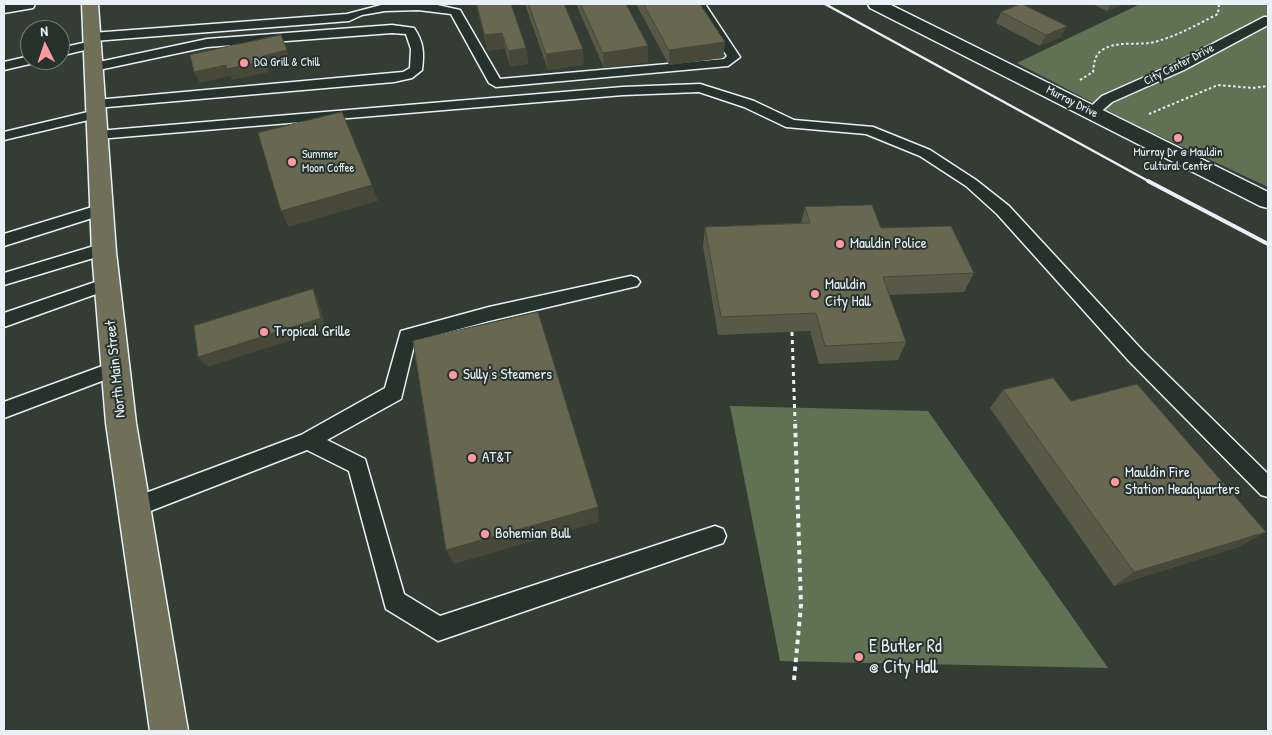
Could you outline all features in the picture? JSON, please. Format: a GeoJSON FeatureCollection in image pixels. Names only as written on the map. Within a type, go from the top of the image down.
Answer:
{"type":"FeatureCollection","features":[{"type":"Feature","properties":{"kind":"main road","name":"North Main Street"},"geometry":{"type":"LineString","coordinates":[[90,4],[104,249],[116,368],[122,423],[169,731]]}},
{"type":"Feature","properties":{"kind":"street"},"geometry":{"type":"LineString","coordinates":[[4,8],[27,4]]}},
{"type":"Feature","properties":{"kind":"street","name":"Murray Drive"},"geometry":{"type":"LineString","coordinates":[[876,4],[1268,201]]}},
{"type":"Feature","properties":{"kind":"lane"},"geometry":{"type":"LineString","coordinates":[[93,50],[349,17],[353,8],[444,7],[456,12],[496,83],[728,62],[734,57],[699,4]]}},
{"type":"Feature","properties":{"kind":"lane","name":"City Center Drive"},"geometry":{"type":"LineString","coordinates":[[1092,112],[1107,100],[1179,67],[1268,20]]}},
{"type":"Feature","properties":{"kind":"lane"},"geometry":{"type":"LineString","coordinates":[[4,136],[97,118],[394,78],[407,75],[416,70],[418,59],[416,38],[410,31],[392,29],[70,51]]}},
{"type":"Feature","properties":{"kind":"lane"},"geometry":{"type":"LineString","coordinates":[[4,66],[20,62]]}},
{"type":"Feature","properties":{"kind":"lane"},"geometry":{"type":"LineString","coordinates":[[97,118],[200,126],[623,91],[700,88],[749,104],[791,124],[868,130],[925,153],[971,183],[1003,210],[1136,356],[1268,488]]}},
{"type":"Feature","properties":{"kind":"lane"},"geometry":{"type":"LineString","coordinates":[[4,240],[102,209]]}},
{"type":"Feature","properties":{"kind":"lane"},"geometry":{"type":"LineString","coordinates":[[4,279],[104,249]]}},
{"type":"Feature","properties":{"kind":"lane"},"geometry":{"type":"LineString","coordinates":[[135,507],[308,441],[394,393],[407,336],[631,282]]}},
{"type":"Feature","properties":{"kind":"lane"},"geometry":{"type":"LineString","coordinates":[[4,320],[107,284]]}},
{"type":"Feature","properties":{"kind":"lane"},"geometry":{"type":"LineString","coordinates":[[4,410],[116,368]]}},
{"type":"Feature","properties":{"kind":"lane"},"geometry":{"type":"LineString","coordinates":[[308,441],[358,465],[394,601],[438,629],[715,536]]}},
{"type":"Feature","properties":{"kind":"path"},"geometry":{"type":"LineString","coordinates":[[1079,80],[1093,72],[1098,52],[1105,48],[1120,44],[1151,43],[1218,14],[1219,4]]}},
{"type":"Feature","properties":{"kind":"path"},"geometry":{"type":"LineString","coordinates":[[1147,115],[1164,106],[1218,85],[1253,88],[1268,86]]}},
{"type":"Feature","properties":{"kind":"path"},"geometry":{"type":"LineString","coordinates":[[792,332],[802,605],[794,680]]}},
{"type":"Feature","properties":{"kind":"green space"},"geometry":{"type":"Polygon","coordinates":[[[1140,4],[1268,4],[1268,187],[1136,125],[1017,63],[1140,4]]]}},
{"type":"Feature","properties":{"kind":"green space"},"geometry":{"type":"Polygon","coordinates":[[[730,406],[928,411],[1108,668],[780,661],[730,406]]]}},
{"type":"Feature","properties":{"kind":"building"},"geometry":{"type":"Polygon","coordinates":[[[477,4],[511,4],[526,48],[508,51],[502,33],[485,35],[477,4]]]}},
{"type":"Feature","properties":{"kind":"building"},"geometry":{"type":"Polygon","coordinates":[[[529,4],[564,4],[583,49],[546,54],[529,4]]]}},
{"type":"Feature","properties":{"kind":"building"},"geometry":{"type":"Polygon","coordinates":[[[581,4],[626,4],[648,46],[603,53],[581,4]]]}},
{"type":"Feature","properties":{"kind":"building"},"geometry":{"type":"Polygon","coordinates":[[[644,4],[700,4],[725,42],[669,50],[644,4]]]}},
{"type":"Feature","properties":{"kind":"building"},"geometry":{"type":"Polygon","coordinates":[[[1022,4],[1067,26],[1046,35],[1001,12],[1022,4]]]}},
{"type":"Feature","properties":{"kind":"building"},"geometry":{"type":"Polygon","coordinates":[[[281,35],[287,50],[263,56],[265,61],[227,69],[226,65],[194,72],[190,55],[281,35]]]}},
{"type":"Feature","properties":{"kind":"building"},"geometry":{"type":"Polygon","coordinates":[[[342,112],[372,185],[281,211],[258,133],[342,112]]]}},
{"type":"Feature","properties":{"kind":"building","name":"Mauldin City Hall"},"geometry":{"type":"Polygon","coordinates":[[[872,205],[881,228],[951,226],[974,273],[883,277],[906,342],[825,346],[816,313],[721,317],[705,227],[810,223],[805,207],[872,205]]]}},
{"type":"Feature","properties":{"kind":"building"},"geometry":{"type":"Polygon","coordinates":[[[313,289],[321,318],[198,357],[194,326],[313,289]]]}},
{"type":"Feature","properties":{"kind":"building"},"geometry":{"type":"Polygon","coordinates":[[[538,312],[598,507],[446,550],[413,341],[538,312]]]}},
{"type":"Feature","properties":{"kind":"building","name":"Mauldin Fire Station Headquarters"},"geometry":{"type":"Polygon","coordinates":[[[1053,378],[1071,401],[1137,384],[1266,532],[1134,572],[1003,390],[1053,378]]]}},
{"type":"Feature","properties":{"kind":"railway"},"geometry":{"type":"LineString","coordinates":[[825,4],[1150,182]]}},
{"type":"Feature","properties":{"kind":"railway"},"geometry":{"type":"LineString","coordinates":[[1148,181],[1268,244]]}},
{"type":"Feature","properties":{"kind":"place","name":"DQ Grill & Chill"},"geometry":{"type":"Point","coordinates":[244,63]}},
{"type":"Feature","properties":{"kind":"place","name":"Murray Dr @ Mauldin Cultural Center"},"geometry":{"type":"Point","coordinates":[1178,138]}},
{"type":"Feature","properties":{"kind":"place","name":"Summer Moon Coffee"},"geometry":{"type":"Point","coordinates":[292,162]}},
{"type":"Feature","properties":{"kind":"place","name":"Mauldin Police"},"geometry":{"type":"Point","coordinates":[840,244]}},
{"type":"Feature","properties":{"kind":"place","name":"Mauldin City Hall"},"geometry":{"type":"Point","coordinates":[815,294]}},
{"type":"Feature","properties":{"kind":"place","name":"Tropical Grille"},"geometry":{"type":"Point","coordinates":[264,332]}},
{"type":"Feature","properties":{"kind":"place","name":"Sully's Steamers"},"geometry":{"type":"Point","coordinates":[453,375]}},
{"type":"Feature","properties":{"kind":"place","name":"AT&T"},"geometry":{"type":"Point","coordinates":[472,458]}},
{"type":"Feature","properties":{"kind":"place","name":"Mauldin Fire Station Headquarters"},"geometry":{"type":"Point","coordinates":[1115,482]}},
{"type":"Feature","properties":{"kind":"place","name":"Bohemian Bull"},"geometry":{"type":"Point","coordinates":[485,534]}},
{"type":"Feature","properties":{"kind":"place","name":"E Butler Rd @ City Hall"},"geometry":{"type":"Point","coordinates":[859,657]}}]}
